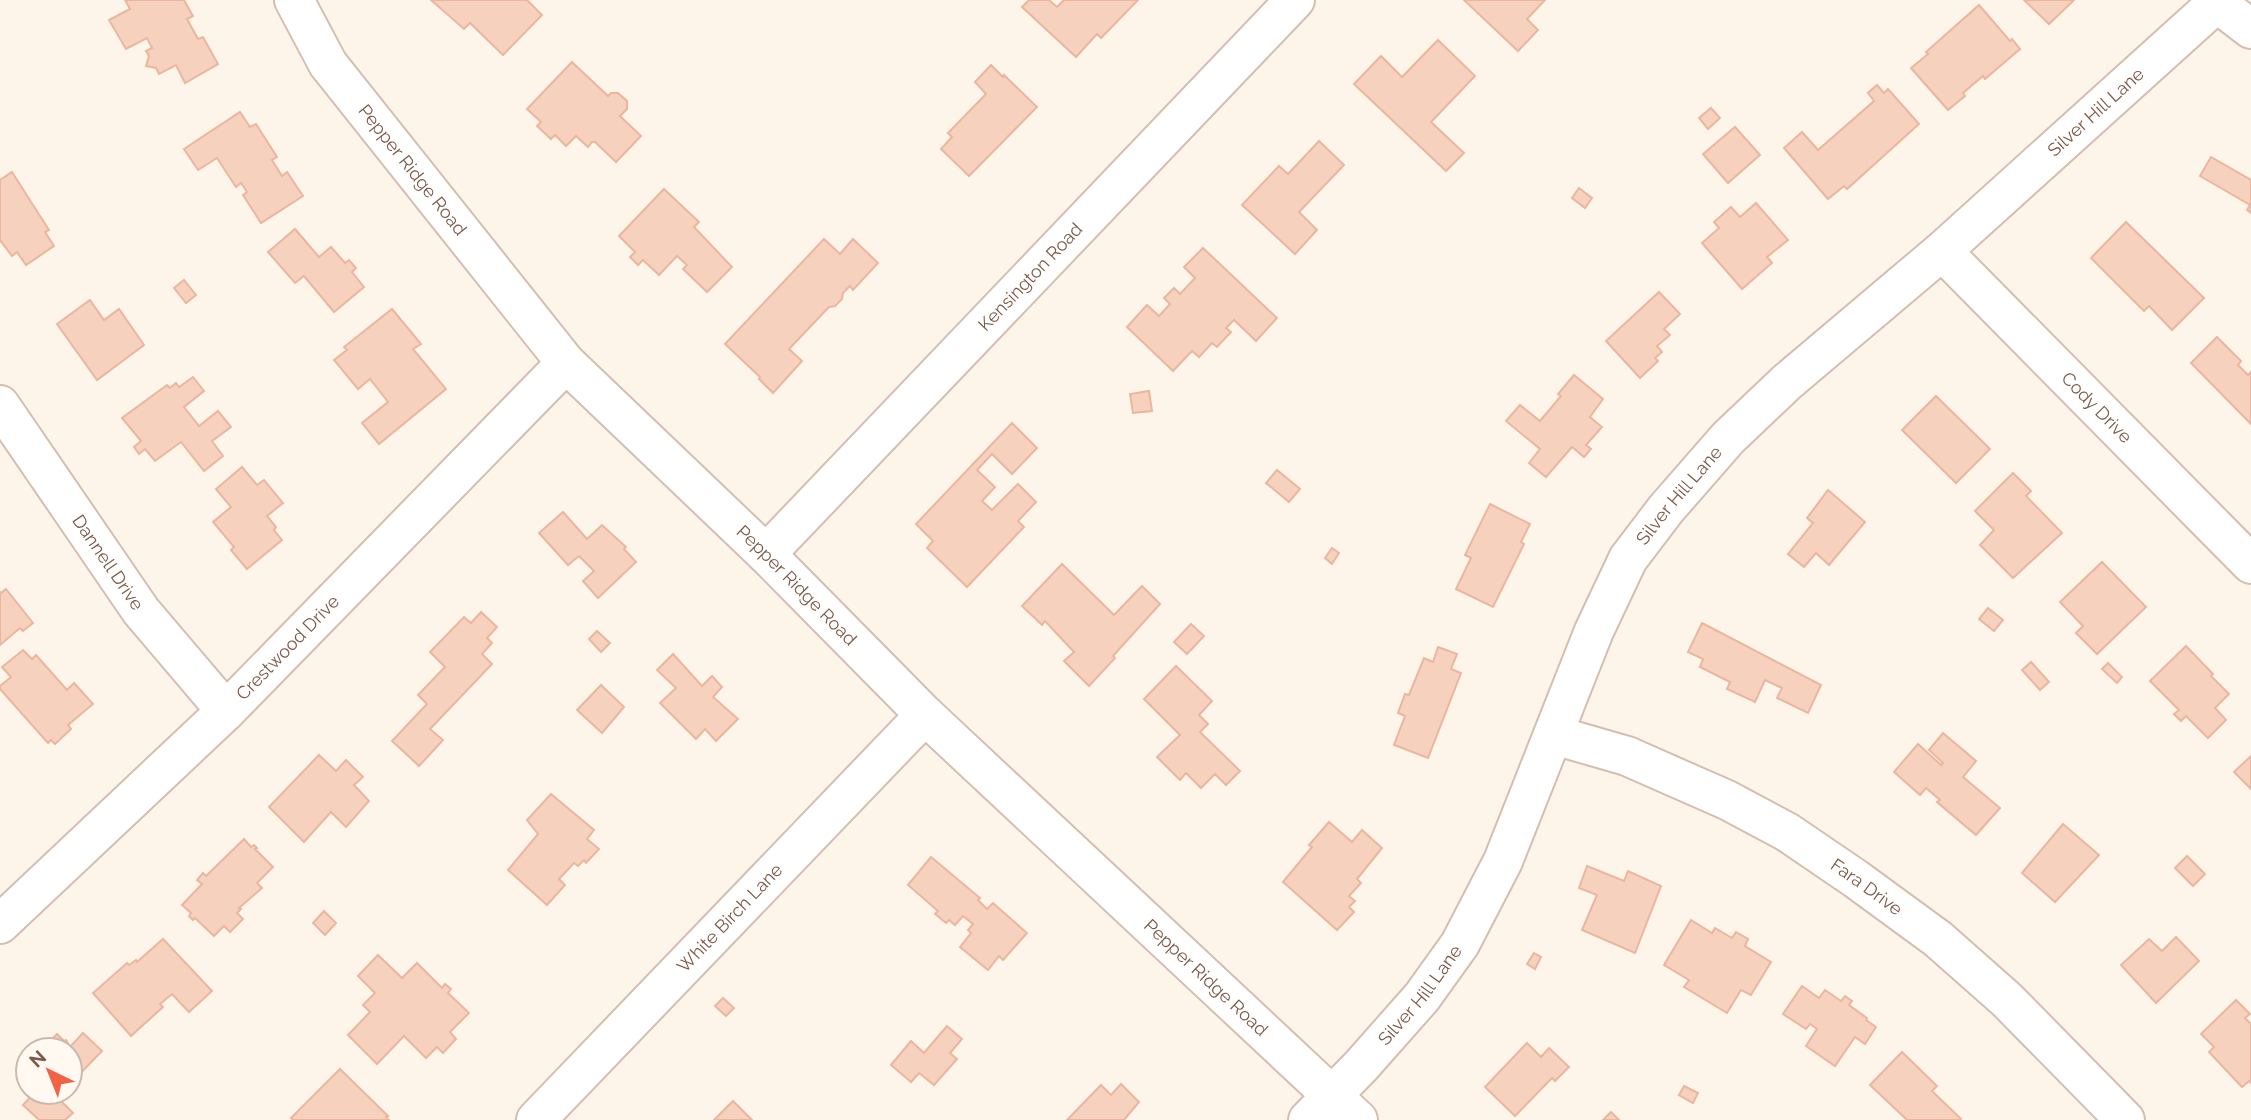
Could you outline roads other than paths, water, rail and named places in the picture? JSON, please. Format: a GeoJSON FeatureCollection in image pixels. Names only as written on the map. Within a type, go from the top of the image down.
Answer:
{"type":"FeatureCollection","features":[{"type":"Feature","properties":{"kind":"street","name":"Pepper Ridge Road"},"geometry":{"type":"LineString","coordinates":[[294,0],[328,64],[566,363],[766,554],[925,715],[1333,1112]]}},
{"type":"Feature","properties":{"kind":"street","name":"Kensington Road"},"geometry":{"type":"LineString","coordinates":[[766,554],[1295,0]]}},
{"type":"Feature","properties":{"kind":"street"},"geometry":{"type":"LineString","coordinates":[[2218,2],[2251,29]]}},
{"type":"Feature","properties":{"kind":"street","name":"Silver Hill Lane"},"geometry":{"type":"LineString","coordinates":[[1333,1112],[1460,944],[1503,861],[1594,631],[1628,559],[1667,509],[1728,438],[1787,382],[1942,251],[2218,2]]}},
{"type":"Feature","properties":{"kind":"street","name":"Cody Drive"},"geometry":{"type":"LineString","coordinates":[[1942,251],[2251,564]]}},
{"type":"Feature","properties":{"kind":"street","name":"Crestwood Drive"},"geometry":{"type":"LineString","coordinates":[[0,924],[226,711],[566,363]]}},
{"type":"Feature","properties":{"kind":"street","name":"Dannell Drive"},"geometry":{"type":"LineString","coordinates":[[0,405],[141,611],[226,711]]}},
{"type":"Feature","properties":{"kind":"street","name":"White Birch Lane"},"geometry":{"type":"LineString","coordinates":[[536,1120],[925,715]]}},
{"type":"Feature","properties":{"kind":"street","name":"Fara Drive"},"geometry":{"type":"LineString","coordinates":[[1554,735],[1627,756],[1727,800],[1787,832],[1938,939],[2007,1000],[2125,1120]]}}]}
